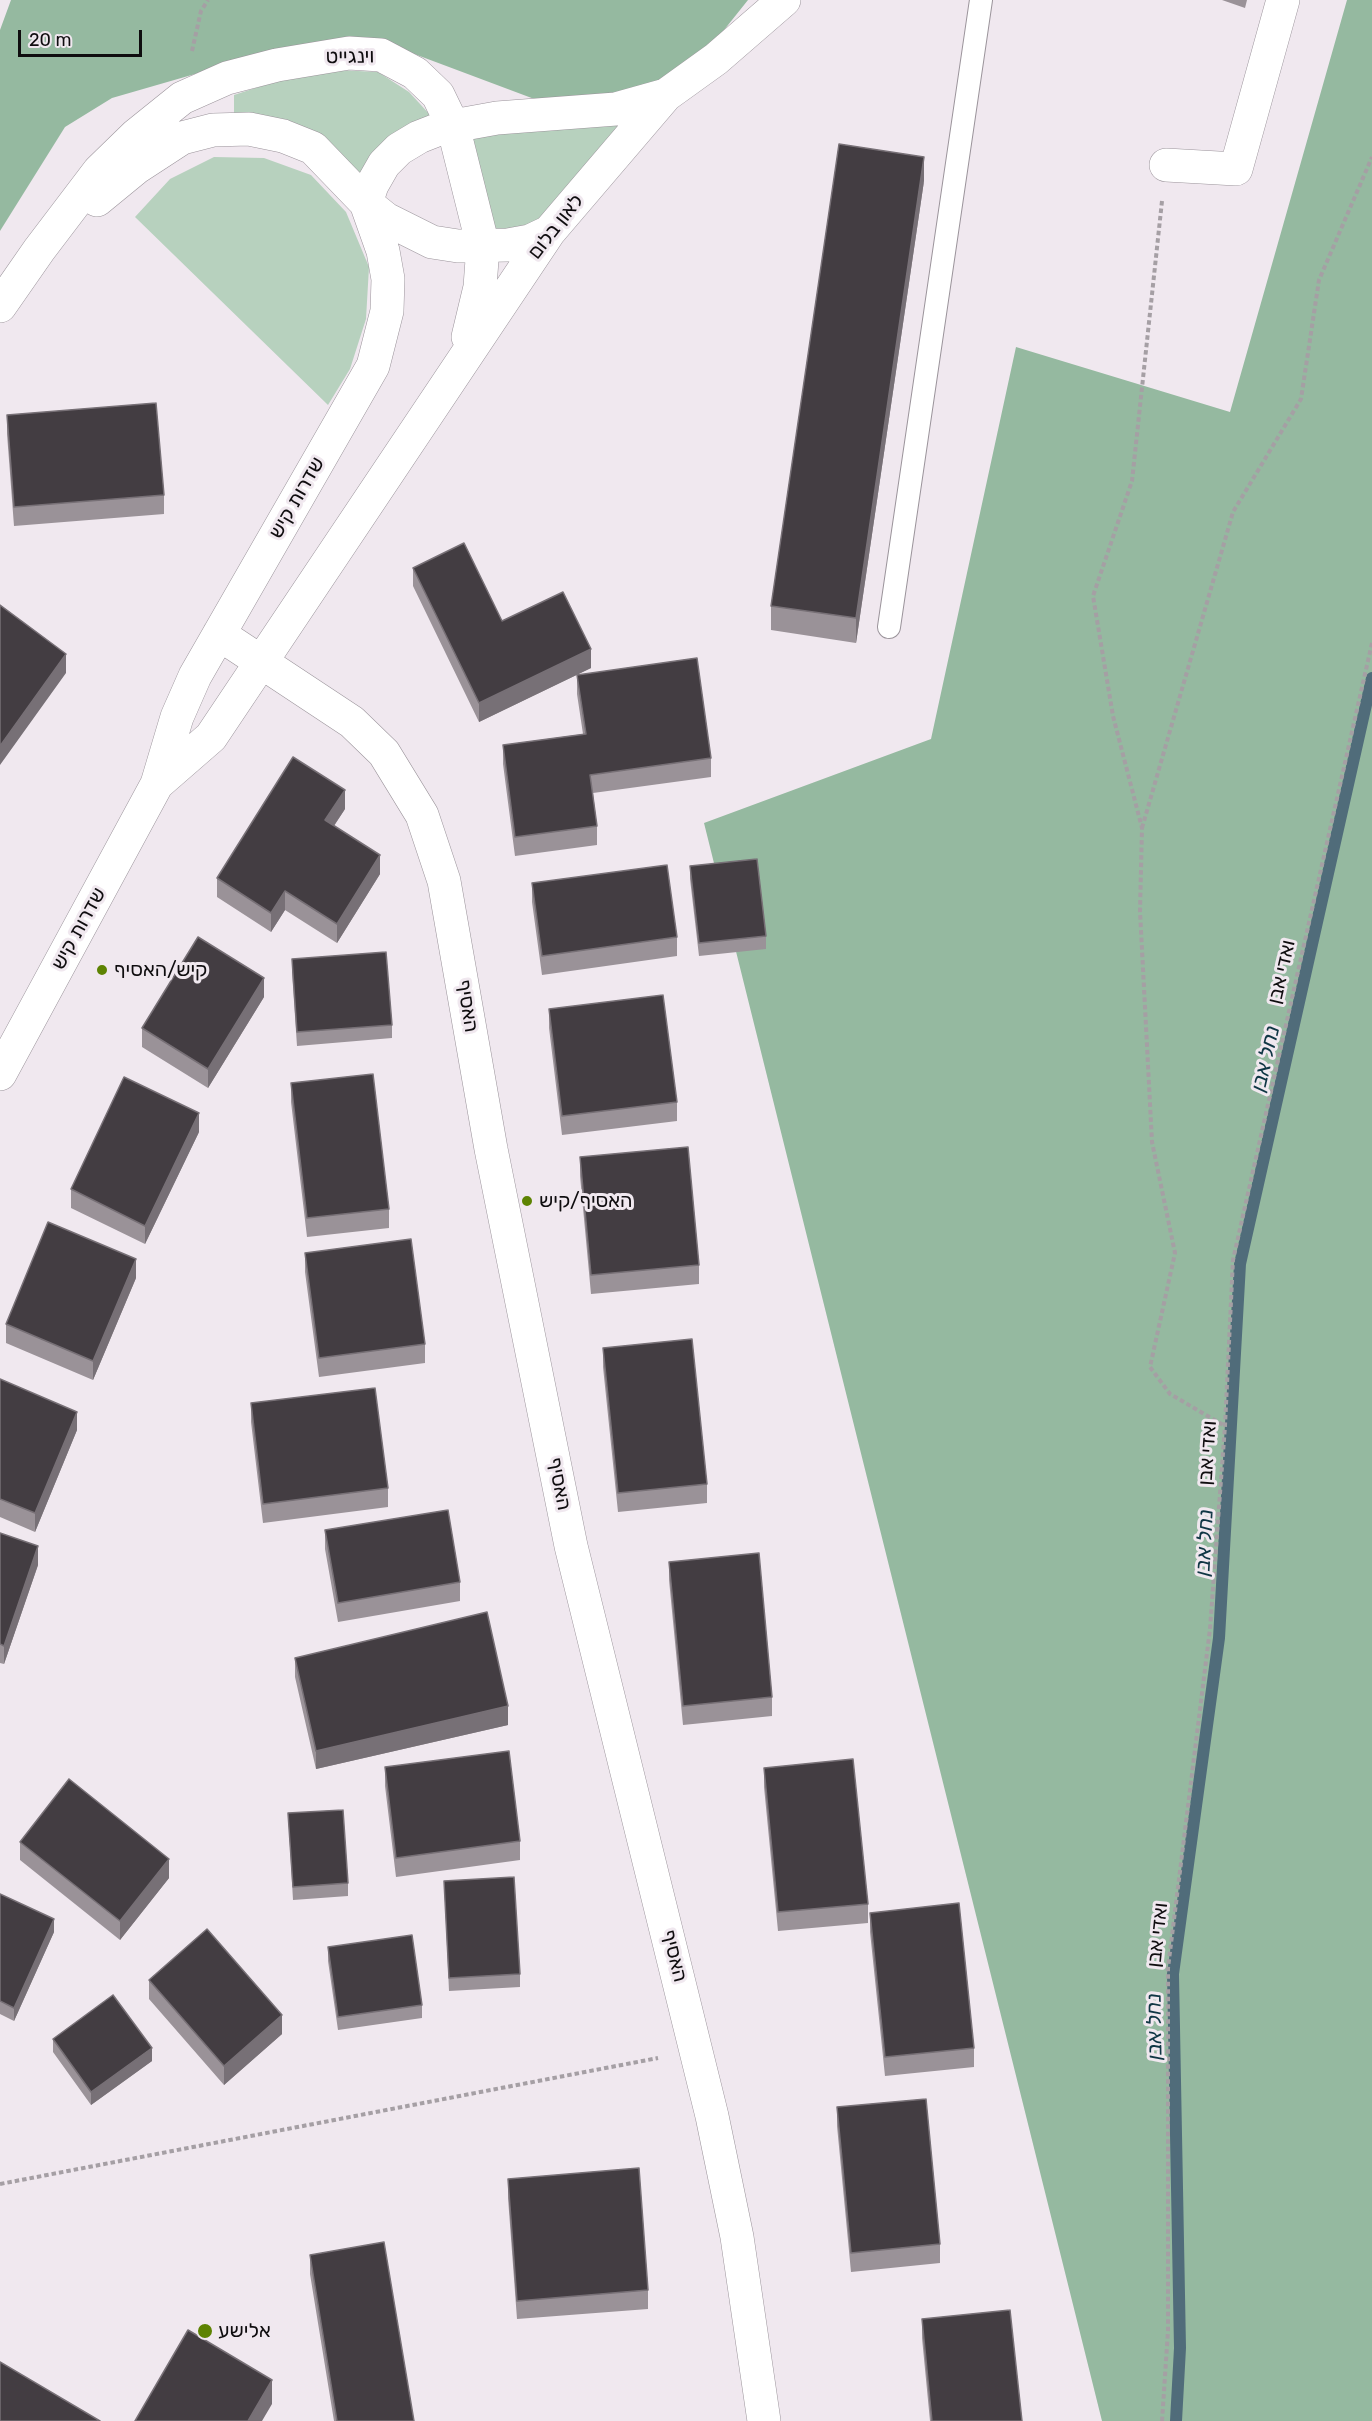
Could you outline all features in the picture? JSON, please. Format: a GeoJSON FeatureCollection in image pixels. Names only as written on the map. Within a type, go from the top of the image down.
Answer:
{"type":"FeatureCollection","features":[{"type":"Feature","properties":{"kind":"street","name":"לאון בלום"},"geometry":{"type":"LineString","coordinates":[[457,367],[549,232],[666,95],[716,59],[783,0]]}},
{"type":"Feature","properties":{"kind":"street"},"geometry":{"type":"LineString","coordinates":[[1166,165],[1236,169],[1283,0]]}},
{"type":"Feature","properties":{"kind":"street","name":"וינגייט"},"geometry":{"type":"LineString","coordinates":[[0,306],[99,171],[135,135],[182,98],[227,78],[317,57],[349,52],[381,55],[415,73],[438,95],[453,126],[483,246],[474,322],[457,367]]}},
{"type":"Feature","properties":{"kind":"street","name":"לאון בלום"},"geometry":{"type":"LineString","coordinates":[[366,203],[372,185],[384,164],[399,149],[419,137],[453,126],[497,118],[589,113],[616,109],[666,95]]}},
{"type":"Feature","properties":{"kind":"street","name":"וינגייט"},"geometry":{"type":"LineString","coordinates":[[39,250],[136,168],[182,138],[213,130],[249,129],[284,136],[313,148],[366,203],[386,219],[432,242],[458,246],[483,246],[530,241],[549,232]]}},
{"type":"Feature","properties":{"kind":"street","name":"שדרות קיש"},"geometry":{"type":"LineString","coordinates":[[0,1074],[157,784],[177,717],[195,676],[373,366],[387,311],[388,279],[383,251],[366,203]]}},
{"type":"Feature","properties":{"kind":"street","name":"שדרות קיש"},"geometry":{"type":"LineString","coordinates":[[157,784],[211,737],[457,367]]}},
{"type":"Feature","properties":{"kind":"street","name":"האסיף"},"geometry":{"type":"LineString","coordinates":[[219,634],[352,722],[384,753],[422,815],[444,881],[491,1149],[571,1546],[697,2050],[737,2237],[764,2421]]}},
{"type":"Feature","properties":{"kind":"lane"},"geometry":{"type":"LineString","coordinates":[[889,627],[981,0]]}},
{"type":"Feature","properties":{"kind":"path"},"geometry":{"type":"LineString","coordinates":[[1225,1426],[1170,1394],[1150,1368],[1175,1253],[1152,1142],[1140,910],[1142,828],[1233,512],[1301,399],[1319,280],[1372,157]]}},
{"type":"Feature","properties":{"kind":"path"},"geometry":{"type":"LineString","coordinates":[[1142,828],[1113,716],[1093,596],[1132,481],[1166,165]]}},
{"type":"Feature","properties":{"kind":"path","name":"ואדי אבן"},"geometry":{"type":"LineString","coordinates":[[1162,2421],[1168,2331],[1168,1968],[1210,1629],[1225,1426],[1233,1260],[1372,643]]}},
{"type":"Feature","properties":{"kind":"path"},"geometry":{"type":"LineString","coordinates":[[0,2184],[697,2050]]}},
{"type":"Feature","properties":{"kind":"green space"},"geometry":{"type":"Polygon","coordinates":[[[11,0],[748,0],[724,30],[666,85],[553,106],[377,40],[240,61],[112,98],[65,127],[0,231],[0,30],[11,0]]]}},
{"type":"Feature","properties":{"kind":"green space"},"geometry":{"type":"Polygon","coordinates":[[[1347,0],[1372,0],[1372,2421],[1102,2421],[704,823],[931,739],[1016,347],[1230,412],[1347,0]]]}},
{"type":"Feature","properties":{"kind":"green space"},"geometry":{"type":"Polygon","coordinates":[[[338,70],[378,72],[409,92],[432,117],[358,178],[316,135],[284,119],[234,116],[234,95],[286,78],[338,70]]]}},
{"type":"Feature","properties":{"kind":"green space"},"geometry":{"type":"Polygon","coordinates":[[[630,120],[545,220],[509,230],[494,229],[469,136],[630,120]]]}},
{"type":"Feature","properties":{"kind":"green space"},"geometry":{"type":"Polygon","coordinates":[[[214,157],[264,158],[311,175],[346,212],[369,267],[366,319],[350,369],[328,405],[135,217],[170,179],[214,157]]]}},
{"type":"Feature","properties":{"kind":"building"},"geometry":{"type":"Polygon","coordinates":[[[839,144],[924,157],[856,618],[771,606],[839,144]]]}},
{"type":"Feature","properties":{"kind":"building"},"geometry":{"type":"Polygon","coordinates":[[[156,403],[164,495],[14,507],[7,415],[156,403]]]}},
{"type":"Feature","properties":{"kind":"building"},"geometry":{"type":"Polygon","coordinates":[[[464,543],[502,621],[563,592],[591,649],[479,703],[413,568],[464,543]]]}},
{"type":"Feature","properties":{"kind":"building"},"geometry":{"type":"Polygon","coordinates":[[[0,605],[66,654],[0,746],[0,605]]]}},
{"type":"Feature","properties":{"kind":"building"},"geometry":{"type":"Polygon","coordinates":[[[697,658],[711,758],[590,775],[597,826],[515,837],[503,745],[586,734],[577,675],[697,658]]]}},
{"type":"Feature","properties":{"kind":"building"},"geometry":{"type":"Polygon","coordinates":[[[293,757],[345,790],[325,820],[380,855],[337,924],[285,891],[271,913],[217,878],[293,757]]]}},
{"type":"Feature","properties":{"kind":"building"},"geometry":{"type":"Polygon","coordinates":[[[757,859],[766,936],[699,943],[690,866],[757,859]]]}},
{"type":"Feature","properties":{"kind":"building"},"geometry":{"type":"Polygon","coordinates":[[[667,865],[677,937],[542,956],[532,883],[667,865]]]}},
{"type":"Feature","properties":{"kind":"building"},"geometry":{"type":"Polygon","coordinates":[[[198,937],[264,978],[208,1069],[142,1028],[198,937]]]}},
{"type":"Feature","properties":{"kind":"building"},"geometry":{"type":"Polygon","coordinates":[[[386,952],[392,1025],[297,1032],[292,959],[386,952]]]}},
{"type":"Feature","properties":{"kind":"building"},"geometry":{"type":"Polygon","coordinates":[[[663,995],[677,1102],[562,1116],[549,1009],[663,995]]]}},
{"type":"Feature","properties":{"kind":"building"},"geometry":{"type":"Polygon","coordinates":[[[373,1074],[389,1209],[307,1218],[291,1083],[373,1074]]]}},
{"type":"Feature","properties":{"kind":"building"},"geometry":{"type":"Polygon","coordinates":[[[124,1077],[199,1113],[145,1226],[71,1189],[124,1077]]]}},
{"type":"Feature","properties":{"kind":"building"},"geometry":{"type":"Polygon","coordinates":[[[688,1147],[699,1265],[591,1275],[580,1157],[688,1147]]]}},
{"type":"Feature","properties":{"kind":"building"},"geometry":{"type":"Polygon","coordinates":[[[48,1222],[136,1259],[93,1361],[6,1324],[48,1222]]]}},
{"type":"Feature","properties":{"kind":"building"},"geometry":{"type":"Polygon","coordinates":[[[411,1239],[425,1344],[319,1358],[305,1253],[411,1239]]]}},
{"type":"Feature","properties":{"kind":"building"},"geometry":{"type":"Polygon","coordinates":[[[692,1339],[707,1484],[618,1493],[603,1348],[692,1339]]]}},
{"type":"Feature","properties":{"kind":"building"},"geometry":{"type":"Polygon","coordinates":[[[0,1379],[77,1412],[35,1513],[0,1499],[0,1379]]]}},
{"type":"Feature","properties":{"kind":"building"},"geometry":{"type":"Polygon","coordinates":[[[375,1388],[388,1488],[263,1504],[251,1403],[375,1388]]]}},
{"type":"Feature","properties":{"kind":"building"},"geometry":{"type":"Polygon","coordinates":[[[448,1510],[460,1582],[338,1603],[325,1530],[448,1510]]]}},
{"type":"Feature","properties":{"kind":"building"},"geometry":{"type":"Polygon","coordinates":[[[0,1533],[38,1546],[4,1646],[0,1644],[0,1533]]]}},
{"type":"Feature","properties":{"kind":"building"},"geometry":{"type":"Polygon","coordinates":[[[759,1553],[772,1697],[683,1706],[669,1562],[759,1553]]]}},
{"type":"Feature","properties":{"kind":"building"},"geometry":{"type":"Polygon","coordinates":[[[487,1612],[508,1706],[316,1751],[295,1658],[487,1612]]]}},
{"type":"Feature","properties":{"kind":"building"},"geometry":{"type":"Polygon","coordinates":[[[509,1751],[520,1841],[396,1858],[385,1767],[509,1751]]]}},
{"type":"Feature","properties":{"kind":"building"},"geometry":{"type":"Polygon","coordinates":[[[853,1759],[868,1904],[778,1912],[764,1768],[853,1759]]]}},
{"type":"Feature","properties":{"kind":"building"},"geometry":{"type":"Polygon","coordinates":[[[69,1779],[169,1859],[120,1921],[20,1842],[69,1779]]]}},
{"type":"Feature","properties":{"kind":"building"},"geometry":{"type":"Polygon","coordinates":[[[343,1810],[348,1883],[293,1887],[288,1813],[343,1810]]]}},
{"type":"Feature","properties":{"kind":"building"},"geometry":{"type":"Polygon","coordinates":[[[514,1877],[520,1974],[449,1978],[444,1881],[514,1877]]]}},
{"type":"Feature","properties":{"kind":"building"},"geometry":{"type":"Polygon","coordinates":[[[0,1894],[54,1919],[14,2008],[0,2001],[0,1894]]]}},
{"type":"Feature","properties":{"kind":"building"},"geometry":{"type":"Polygon","coordinates":[[[959,1903],[974,2048],[885,2057],[870,1913],[959,1903]]]}},
{"type":"Feature","properties":{"kind":"building"},"geometry":{"type":"Polygon","coordinates":[[[207,1929],[282,2015],[224,2066],[149,1980],[207,1929]]]}},
{"type":"Feature","properties":{"kind":"building"},"geometry":{"type":"Polygon","coordinates":[[[412,1935],[422,2005],[338,2017],[328,1947],[412,1935]]]}},
{"type":"Feature","properties":{"kind":"building"},"geometry":{"type":"Polygon","coordinates":[[[113,1995],[152,2048],[91,2092],[53,2039],[113,1995]]]}},
{"type":"Feature","properties":{"kind":"building"},"geometry":{"type":"Polygon","coordinates":[[[926,2099],[940,2244],[851,2253],[837,2107],[926,2099]]]}},
{"type":"Feature","properties":{"kind":"building"},"geometry":{"type":"Polygon","coordinates":[[[639,2168],[648,2290],[517,2301],[508,2179],[639,2168]]]}},
{"type":"Feature","properties":{"kind":"building"},"geometry":{"type":"Polygon","coordinates":[[[384,2242],[414,2421],[337,2421],[310,2255],[384,2242]]]}},
{"type":"Feature","properties":{"kind":"building"},"geometry":{"type":"Polygon","coordinates":[[[1010,2310],[1022,2421],[932,2421],[922,2319],[1010,2310]]]}},
{"type":"Feature","properties":{"kind":"building"},"geometry":{"type":"Polygon","coordinates":[[[188,2330],[272,2380],[248,2421],[135,2421],[188,2330]]]}},
{"type":"Feature","properties":{"kind":"building"},"geometry":{"type":"Polygon","coordinates":[[[0,2362],[100,2421],[0,2421],[0,2362]]]}},
{"type":"Feature","properties":{"kind":"waterway","name":"נחל אבן"},"geometry":{"type":"LineString","coordinates":[[1176,2421],[1180,2348],[1173,1974],[1219,1638],[1240,1264],[1372,678]]}},
{"type":"Feature","properties":{"kind":"place","name":"קיש/האסיף"},"geometry":{"type":"Point","coordinates":[102,970]}},
{"type":"Feature","properties":{"kind":"place","name":"האסיף/קיש"},"geometry":{"type":"Point","coordinates":[527,1201]}},
{"type":"Feature","properties":{"kind":"place","name":"אלישע"},"geometry":{"type":"Point","coordinates":[205,2331]}}]}
